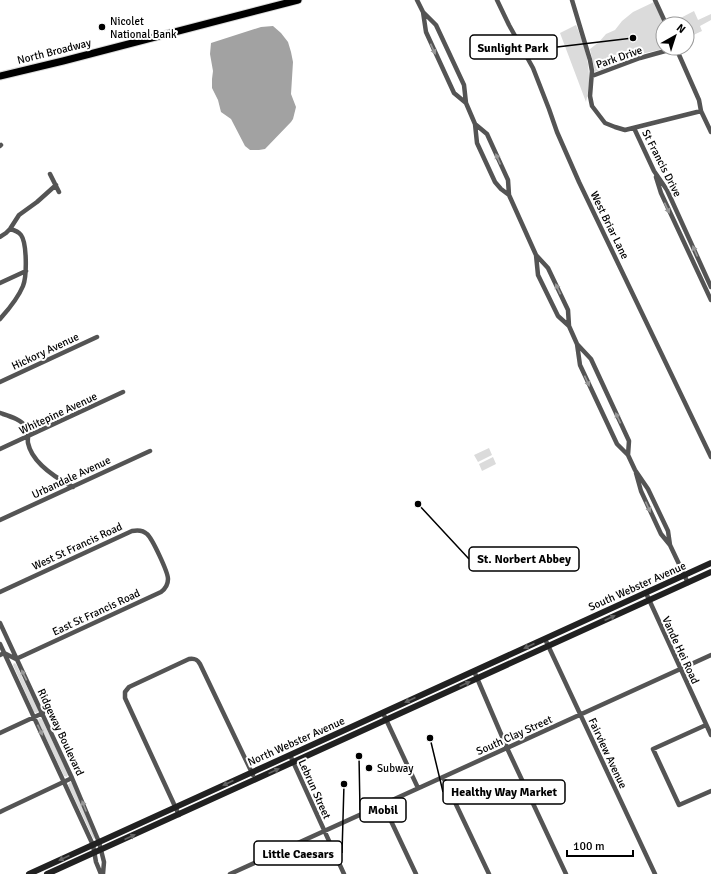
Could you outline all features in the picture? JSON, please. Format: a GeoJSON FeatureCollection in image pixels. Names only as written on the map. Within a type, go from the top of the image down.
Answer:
{"type":"FeatureCollection","features":[{"type":"Feature","properties":{"kind":"main road","name":"North Broadway"},"geometry":{"type":"LineString","coordinates":[[0,76],[64,61],[298,0]]}},
{"type":"Feature","properties":{"kind":"main road","name":"South Webster Avenue"},"geometry":{"type":"LineString","coordinates":[[572,626],[711,564]]}},
{"type":"Feature","properties":{"kind":"main road","name":"South Webster Avenue"},"geometry":{"type":"LineString","coordinates":[[575,634],[711,572]]}},
{"type":"Feature","properties":{"kind":"main road","name":"North Webster Avenue"},"geometry":{"type":"LineString","coordinates":[[29,874],[572,626]]}},
{"type":"Feature","properties":{"kind":"main road","name":"North Webster Avenue"},"geometry":{"type":"LineString","coordinates":[[47,874],[575,634]]}},
{"type":"Feature","properties":{"kind":"street"},"geometry":{"type":"LineString","coordinates":[[418,0],[423,12],[426,32],[454,93],[466,103]]}},
{"type":"Feature","properties":{"kind":"street","name":"West Briar Lane"},"geometry":{"type":"LineString","coordinates":[[497,0],[533,68],[566,153],[711,457]]}},
{"type":"Feature","properties":{"kind":"street","name":"St Francis Drive"},"geometry":{"type":"LineString","coordinates":[[572,0],[590,60],[592,76],[590,96],[592,106],[605,123],[626,130],[634,128],[654,171],[667,190],[711,287]]}},
{"type":"Feature","properties":{"kind":"street"},"geometry":{"type":"LineString","coordinates":[[655,0],[662,16]]}},
{"type":"Feature","properties":{"kind":"street"},"geometry":{"type":"LineString","coordinates":[[423,12],[436,25],[464,85],[466,103],[475,124],[477,143],[495,182],[509,196]]}},
{"type":"Feature","properties":{"kind":"street","name":"Park Drive"},"geometry":{"type":"LineString","coordinates":[[592,76],[655,54]]}},
{"type":"Feature","properties":{"kind":"street"},"geometry":{"type":"LineString","coordinates":[[680,56],[699,100],[701,111],[711,132]]}},
{"type":"Feature","properties":{"kind":"street"},"geometry":{"type":"LineString","coordinates":[[634,128],[701,111]]}},
{"type":"Feature","properties":{"kind":"street"},"geometry":{"type":"LineString","coordinates":[[475,124],[487,134],[508,180],[509,196],[536,255],[548,268],[568,310],[569,326],[577,344],[580,365],[617,444],[628,455],[635,470],[652,496],[668,531],[670,545]]}},
{"type":"Feature","properties":{"kind":"street"},"geometry":{"type":"LineString","coordinates":[[654,171],[660,193],[711,300]]}},
{"type":"Feature","properties":{"kind":"street"},"geometry":{"type":"LineString","coordinates":[[50,174],[59,192]]}},
{"type":"Feature","properties":{"kind":"street"},"geometry":{"type":"LineString","coordinates":[[0,237],[10,229],[20,215],[56,185]]}},
{"type":"Feature","properties":{"kind":"street"},"geometry":{"type":"LineString","coordinates":[[0,319],[8,310],[26,279],[26,261],[23,238],[18,232],[10,229]]}},
{"type":"Feature","properties":{"kind":"street"},"geometry":{"type":"LineString","coordinates":[[536,255],[538,275],[558,316],[569,326]]}},
{"type":"Feature","properties":{"kind":"street"},"geometry":{"type":"LineString","coordinates":[[0,283],[26,271]]}},
{"type":"Feature","properties":{"kind":"street","name":"Hickory Avenue"},"geometry":{"type":"LineString","coordinates":[[0,382],[97,337]]}},
{"type":"Feature","properties":{"kind":"street"},"geometry":{"type":"LineString","coordinates":[[577,344],[591,359],[629,441],[628,455]]}},
{"type":"Feature","properties":{"kind":"street","name":"Whitepine Avenue"},"geometry":{"type":"LineString","coordinates":[[0,449],[123,392]]}},
{"type":"Feature","properties":{"kind":"street"},"geometry":{"type":"LineString","coordinates":[[0,413],[14,418],[26,426],[28,430],[28,442],[32,452],[44,468],[63,482],[73,487]]}},
{"type":"Feature","properties":{"kind":"street","name":"Urbandale Avenue"},"geometry":{"type":"LineString","coordinates":[[0,520],[150,451]]}},
{"type":"Feature","properties":{"kind":"street"},"geometry":{"type":"LineString","coordinates":[[635,470],[640,491],[657,527],[670,545],[688,583]]}},
{"type":"Feature","properties":{"kind":"street","name":"West St Francis Road"},"geometry":{"type":"LineString","coordinates":[[0,592],[132,531],[144,532],[150,538],[166,571]]}},
{"type":"Feature","properties":{"kind":"street","name":"East St Francis Road"},"geometry":{"type":"LineString","coordinates":[[16,659],[161,592],[168,583],[168,575],[166,571]]}},
{"type":"Feature","properties":{"kind":"street","name":"Vande Hei Road"},"geometry":{"type":"LineString","coordinates":[[646,593],[711,735]]}},
{"type":"Feature","properties":{"kind":"street","name":"Ridgeway Boulevard"},"geometry":{"type":"LineString","coordinates":[[0,623],[72,778],[98,851]]}},
{"type":"Feature","properties":{"kind":"street","name":"Fairview Avenue"},"geometry":{"type":"LineString","coordinates":[[545,639],[655,874]]}},
{"type":"Feature","properties":{"kind":"street","name":"Ridgeway Boulevard"},"geometry":{"type":"LineString","coordinates":[[0,644],[2,654],[96,843]]}},
{"type":"Feature","properties":{"kind":"street"},"geometry":{"type":"LineString","coordinates":[[2,654],[16,659]]}},
{"type":"Feature","properties":{"kind":"street","name":"South Clay Street"},"geometry":{"type":"LineString","coordinates":[[230,874],[711,656]]}},
{"type":"Feature","properties":{"kind":"street"},"geometry":{"type":"LineString","coordinates":[[179,815],[124,695],[129,687],[189,659],[195,659],[200,662],[255,780]]}},
{"type":"Feature","properties":{"kind":"street"},"geometry":{"type":"LineString","coordinates":[[474,671],[566,874]]}},
{"type":"Feature","properties":{"kind":"street"},"geometry":{"type":"LineString","coordinates":[[0,733],[43,713]]}},
{"type":"Feature","properties":{"kind":"street"},"geometry":{"type":"LineString","coordinates":[[383,713],[418,788]]}},
{"type":"Feature","properties":{"kind":"street"},"geometry":{"type":"LineString","coordinates":[[706,725],[653,749],[679,805],[711,791]]}},
{"type":"Feature","properties":{"kind":"street","name":"Lebrun Street"},"geometry":{"type":"LineString","coordinates":[[290,755],[344,874]]}},
{"type":"Feature","properties":{"kind":"street"},"geometry":{"type":"LineString","coordinates":[[443,777],[489,874]]}},
{"type":"Feature","properties":{"kind":"street"},"geometry":{"type":"LineString","coordinates":[[0,812],[72,778]]}},
{"type":"Feature","properties":{"kind":"street"},"geometry":{"type":"LineString","coordinates":[[383,804],[416,874]]}},
{"type":"Feature","properties":{"kind":"street"},"geometry":{"type":"LineString","coordinates":[[98,851],[96,862],[102,874]]}},
{"type":"Feature","properties":{"kind":"street"},"geometry":{"type":"LineString","coordinates":[[98,851],[104,862],[102,874]]}},
{"type":"Feature","properties":{"kind":"shaded area"},"geometry":{"type":"Polygon","coordinates":[[[654,2],[660,16],[655,16],[655,51],[641,54],[595,72],[590,49],[606,34],[615,30],[622,21],[633,12],[654,2]]]}},
{"type":"Feature","properties":{"kind":"shaded area"},"geometry":{"type":"Polygon","coordinates":[[[694,11],[698,20],[711,14],[711,20],[700,26],[702,31],[695,34],[695,16],[684,16],[694,11]]]}},
{"type":"Feature","properties":{"kind":"shaded area"},"geometry":{"type":"Polygon","coordinates":[[[576,25],[588,62],[589,81],[586,102],[560,33],[576,25]]]}},
{"type":"Feature","properties":{"kind":"shaded area"},"geometry":{"type":"Polygon","coordinates":[[[273,26],[288,42],[291,52],[293,62],[291,94],[296,107],[291,122],[265,149],[250,150],[245,146],[231,119],[221,112],[218,100],[212,88],[213,71],[210,54],[211,43],[261,27],[273,26]]]}},
{"type":"Feature","properties":{"kind":"shaded area"},"geometry":{"type":"Polygon","coordinates":[[[489,448],[492,455],[478,462],[474,455],[489,448]]]}},
{"type":"Feature","properties":{"kind":"shaded area"},"geometry":{"type":"Polygon","coordinates":[[[493,457],[496,464],[482,471],[479,464],[493,457]]]}},
{"type":"Feature","properties":{"kind":"shaded area"},"geometry":{"type":"Polygon","coordinates":[[[14,663],[16,664],[38,710],[36,713],[34,712],[13,665],[14,663]]]}},
{"type":"Feature","properties":{"kind":"shaded area"},"geometry":{"type":"Polygon","coordinates":[[[39,718],[42,719],[68,774],[67,777],[64,776],[38,721],[39,718]]]}},
{"type":"Feature","properties":{"kind":"shaded area"},"geometry":{"type":"Polygon","coordinates":[[[70,782],[72,783],[95,838],[94,839],[68,785],[70,782]]]}},
{"type":"Feature","properties":{"kind":"place","name":"Nicolet National Bank"},"geometry":{"type":"Point","coordinates":[102,27]}},
{"type":"Feature","properties":{"kind":"place","name":"Sunlight Park"},"geometry":{"type":"Point","coordinates":[633,38]}},
{"type":"Feature","properties":{"kind":"place","name":"St. Norbert Abbey"},"geometry":{"type":"Point","coordinates":[418,504]}},
{"type":"Feature","properties":{"kind":"place","name":"Healthy Way Market"},"geometry":{"type":"Point","coordinates":[430,738]}},
{"type":"Feature","properties":{"kind":"place","name":"Mobil"},"geometry":{"type":"Point","coordinates":[359,756]}},
{"type":"Feature","properties":{"kind":"place","name":"Subway"},"geometry":{"type":"Point","coordinates":[369,768]}},
{"type":"Feature","properties":{"kind":"place","name":"Little Caesars"},"geometry":{"type":"Point","coordinates":[344,784]}}]}
